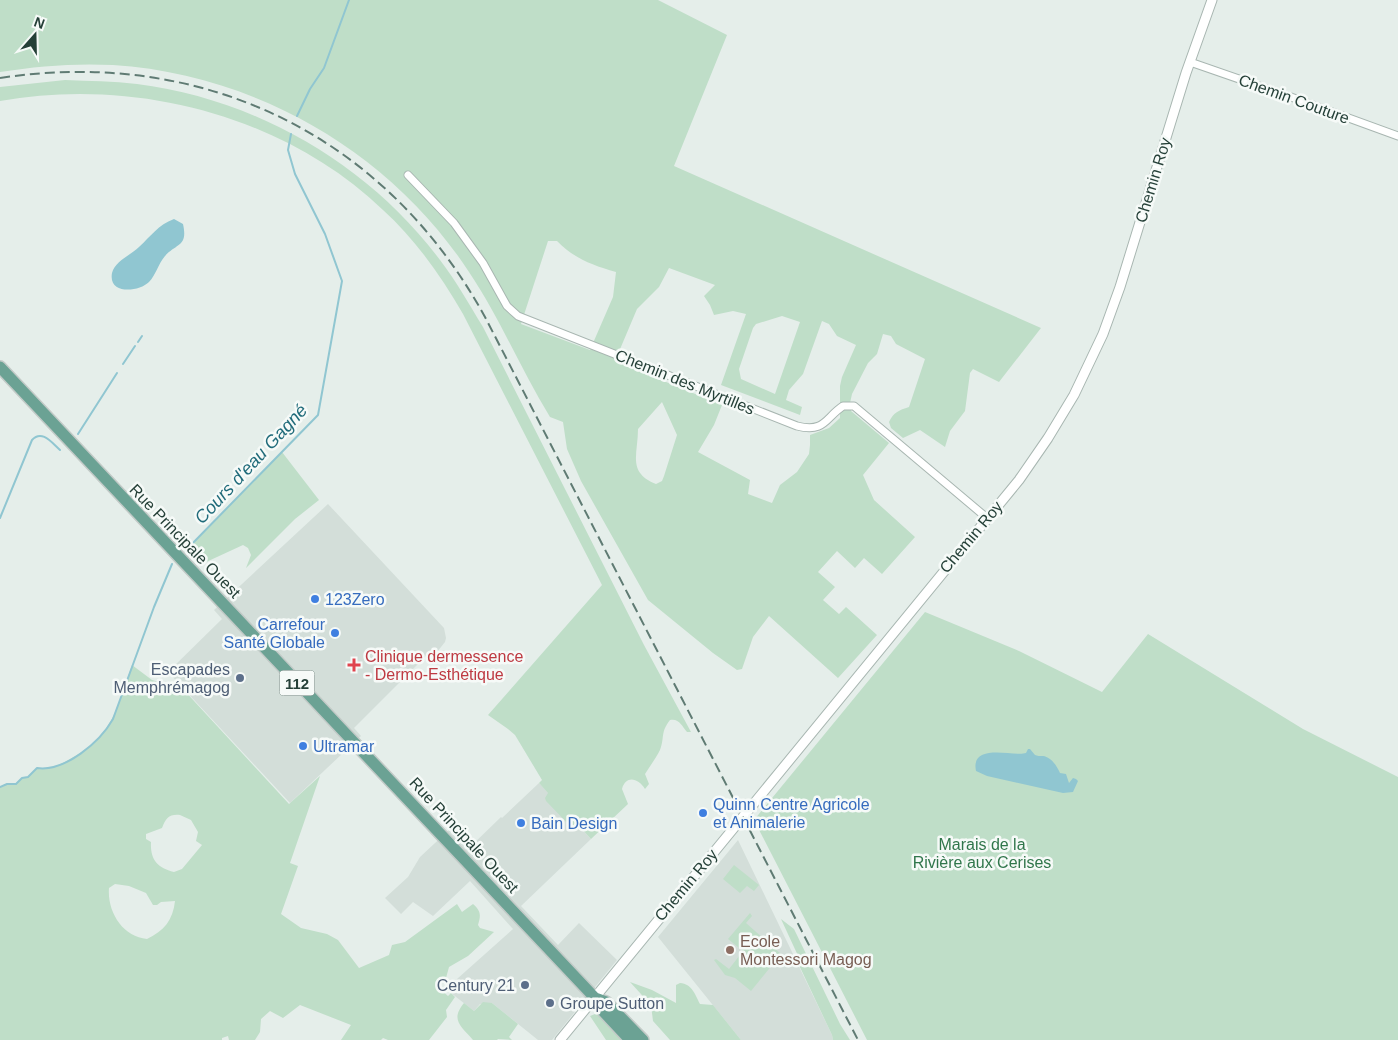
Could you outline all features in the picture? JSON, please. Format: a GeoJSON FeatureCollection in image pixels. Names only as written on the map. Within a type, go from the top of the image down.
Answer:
{"type":"FeatureCollection","features":[{"type":"Feature","properties":{"kind":"main road","name":"Rue Principale Ouest"},"geometry":{"type":"LineString","coordinates":[[0,367],[595,998],[601,1009],[630,1040]]}},
{"type":"Feature","properties":{"kind":"main road","name":"Rue Principale Ouest"},"geometry":{"type":"LineString","coordinates":[[595,998],[606,1002],[643,1040]]}},
{"type":"Feature","properties":{"kind":"street","name":"Chemin Roy"},"geometry":{"type":"LineString","coordinates":[[560,1040],[1018,480],[1048,438],[1074,394],[1093,356],[1120,287],[1190,62],[1212,0]]}},
{"type":"Feature","properties":{"kind":"street","name":"Chemin Couture"},"geometry":{"type":"LineString","coordinates":[[1190,62],[1398,136]]}},
{"type":"Feature","properties":{"kind":"street","name":"Chemin des Myrtilles"},"geometry":{"type":"LineString","coordinates":[[408,175],[454,223],[482,263],[507,306],[518,316],[797,426],[808,428],[818,426],[828,421],[843,406],[854,406],[987,518]]}},
{"type":"Feature","properties":{"kind":"shaded area"},"geometry":{"type":"Polygon","coordinates":[[[328,504],[444,628],[446,638],[433,657],[429,653],[354,728],[361,736],[290,803],[168,672],[222,619],[214,610],[328,504]]]}},
{"type":"Feature","properties":{"kind":"shaded area"},"geometry":{"type":"Polygon","coordinates":[[[539,783],[591,839],[521,906],[558,945],[579,923],[617,960],[552,1040],[538,1040],[492,1003],[480,1004],[474,1011],[451,993],[456,987],[457,979],[513,929],[470,881],[433,916],[413,902],[401,914],[385,898],[408,877],[420,857],[449,830],[468,849],[539,783]]]}},
{"type":"Feature","properties":{"kind":"shaded area","name":"Ecole Montessori Magog"},"geometry":{"type":"Polygon","coordinates":[[[738,840],[833,1040],[741,1040],[658,937],[738,840]]]}},
{"type":"Feature","properties":{"kind":"green space"},"geometry":{"type":"Polygon","coordinates":[[[0,0],[658,0],[727,35],[674,166],[1041,328],[999,382],[973,369],[970,373],[965,411],[950,431],[945,447],[920,430],[903,438],[891,428],[889,422],[892,416],[909,407],[925,359],[896,344],[891,336],[883,334],[877,354],[868,363],[852,394],[851,411],[889,443],[863,475],[874,500],[915,537],[882,574],[864,558],[855,568],[837,551],[818,572],[835,587],[823,600],[839,614],[846,607],[877,635],[838,678],[769,616],[753,637],[742,669],[737,670],[648,600],[581,481],[567,449],[563,422],[550,417],[491,307],[469,272],[437,229],[400,190],[360,156],[315,127],[267,103],[218,84],[166,72],[113,65],[85,64],[0,72],[0,0]],[[548,241],[521,324],[590,350],[613,297],[616,272],[584,261],[557,241],[548,241]],[[669,268],[659,287],[637,309],[615,361],[722,405],[714,425],[698,452],[750,480],[748,494],[772,503],[780,485],[797,472],[809,454],[810,435],[829,428],[840,418],[840,386],[856,345],[837,336],[829,324],[822,321],[803,374],[789,390],[786,400],[802,407],[800,415],[721,385],[746,314],[733,311],[714,315],[704,296],[715,285],[669,268]],[[782,316],[756,324],[739,369],[741,379],[775,394],[800,322],[782,316]],[[662,402],[638,429],[636,462],[641,474],[656,484],[662,481],[677,435],[662,402]]]}},
{"type":"Feature","properties":{"kind":"green space"},"geometry":{"type":"Polygon","coordinates":[[[65,80],[128,83],[181,92],[224,104],[266,121],[306,142],[344,166],[379,194],[411,225],[446,268],[483,327],[644,645],[691,732],[687,732],[678,721],[670,720],[664,732],[660,750],[645,774],[649,784],[645,789],[636,780],[626,782],[622,789],[628,804],[591,839],[580,827],[572,828],[546,801],[545,798],[548,793],[539,783],[542,780],[515,735],[488,715],[602,585],[463,314],[437,272],[395,222],[344,177],[300,150],[254,127],[205,111],[154,100],[102,95],[51,95],[0,101],[0,87],[65,80]]]}},
{"type":"Feature","properties":{"kind":"green space"},"geometry":{"type":"Polygon","coordinates":[[[282,452],[319,500],[295,519],[246,568],[251,555],[248,548],[243,545],[204,563],[187,549],[282,452]]]}},
{"type":"Feature","properties":{"kind":"green space","name":"Marais de la Rivière aux Cerises"},"geometry":{"type":"Polygon","coordinates":[[[925,612],[1019,651],[1102,692],[1148,634],[1303,729],[1398,777],[1398,1040],[867,1040],[754,820],[925,612]]]}},
{"type":"Feature","properties":{"kind":"green space"},"geometry":{"type":"Polygon","coordinates":[[[132,665],[152,680],[183,689],[289,804],[320,776],[290,863],[298,866],[281,914],[301,928],[327,934],[338,940],[359,968],[389,955],[392,945],[405,942],[457,904],[462,912],[473,904],[476,907],[480,913],[478,925],[480,928],[494,932],[468,956],[449,967],[446,978],[438,987],[448,996],[451,993],[455,997],[446,1010],[447,1017],[429,1040],[388,1040],[383,1038],[381,1040],[341,1040],[351,1025],[300,1005],[283,1018],[270,1011],[261,1019],[260,1032],[255,1040],[229,1040],[228,1036],[222,1038],[222,1040],[0,1040],[0,787],[7,784],[16,784],[22,778],[28,777],[37,768],[50,768],[62,763],[85,750],[96,740],[112,720],[132,665]],[[180,815],[171,816],[162,828],[146,834],[146,839],[151,842],[153,858],[163,868],[174,872],[182,869],[202,845],[196,841],[198,832],[191,820],[180,815]],[[115,884],[109,888],[111,906],[118,922],[131,934],[147,939],[167,924],[175,901],[161,902],[153,905],[146,893],[129,886],[115,884]]]}},
{"type":"Feature","properties":{"kind":"green space"},"geometry":{"type":"Polygon","coordinates":[[[734,865],[759,885],[754,891],[747,886],[740,893],[723,879],[734,865]]]}},
{"type":"Feature","properties":{"kind":"green space"},"geometry":{"type":"Polygon","coordinates":[[[750,913],[752,916],[746,923],[781,954],[751,991],[735,978],[725,975],[714,960],[716,959],[729,969],[743,951],[728,939],[750,913]]]}},
{"type":"Feature","properties":{"kind":"green space"},"geometry":{"type":"Polygon","coordinates":[[[781,919],[794,929],[840,1024],[850,1040],[833,1040],[798,963],[800,960],[781,919]]]}},
{"type":"Feature","properties":{"kind":"green space"},"geometry":{"type":"Polygon","coordinates":[[[630,982],[652,990],[676,1003],[676,985],[680,983],[687,985],[693,990],[700,1004],[713,1005],[741,1040],[670,1040],[653,1021],[651,1005],[630,982]]]}},
{"type":"Feature","properties":{"kind":"green space"},"geometry":{"type":"Polygon","coordinates":[[[483,1002],[492,1003],[518,1024],[509,1037],[512,1040],[473,1040],[461,1027],[458,1014],[464,1003],[474,1011],[483,1002]]]}},
{"type":"Feature","properties":{"kind":"green space"},"geometry":{"type":"Polygon","coordinates":[[[595,1014],[600,1016],[624,1040],[606,1040],[590,1016],[595,1014]]]}},
{"type":"Feature","properties":{"kind":"water"},"geometry":{"type":"Polygon","coordinates":[[[174,219],[183,224],[183,241],[165,256],[149,282],[138,288],[125,290],[115,285],[112,280],[112,273],[116,265],[136,250],[159,228],[174,219]]]}},
{"type":"Feature","properties":{"kind":"water"},"geometry":{"type":"Polygon","coordinates":[[[1028,749],[1035,755],[1051,760],[1060,773],[1066,774],[1069,783],[1073,778],[1076,779],[1078,781],[1073,792],[1063,793],[987,776],[976,771],[976,762],[986,754],[1020,754],[1026,753],[1028,749]]]}},
{"type":"Feature","properties":{"kind":"waterway","name":"Cours d'eau Gagné"},"geometry":{"type":"LineString","coordinates":[[297,116],[310,89],[324,68],[349,0]]}},
{"type":"Feature","properties":{"kind":"waterway","name":"Cours d'eau Gagné"},"geometry":{"type":"LineString","coordinates":[[187,549],[318,415],[342,281],[325,234],[295,174],[288,150],[291,134]]}},
{"type":"Feature","properties":{"kind":"waterway"},"geometry":{"type":"LineString","coordinates":[[138,342],[142,336]]}},
{"type":"Feature","properties":{"kind":"waterway"},"geometry":{"type":"LineString","coordinates":[[123,364],[135,346]]}},
{"type":"Feature","properties":{"kind":"waterway"},"geometry":{"type":"LineString","coordinates":[[78,434],[117,373]]}},
{"type":"Feature","properties":{"kind":"waterway"},"geometry":{"type":"LineString","coordinates":[[0,518],[32,440],[43,436],[60,450]]}},
{"type":"Feature","properties":{"kind":"waterway","name":"Cours d'eau Gagné"},"geometry":{"type":"LineString","coordinates":[[0,787],[7,784],[16,784],[22,778],[28,777],[37,768],[59,765],[81,754],[107,728],[113,719],[154,607],[172,564]]}},
{"type":"Feature","properties":{"kind":"railway"},"geometry":{"type":"LineString","coordinates":[[0,78],[75,72],[148,77],[217,92],[282,118],[342,154],[396,199],[444,253],[485,317],[858,1040]]}},
{"type":"Feature","properties":{"kind":"place","name":"123Zero"},"geometry":{"type":"Point","coordinates":[315,599]}},
{"type":"Feature","properties":{"kind":"place","name":"Carrefour Santé Globale"},"geometry":{"type":"Point","coordinates":[335,633]}},
{"type":"Feature","properties":{"kind":"place","name":"Clinique dermessence - Dermo-Esthétique"},"geometry":{"type":"Point","coordinates":[354,665]}},
{"type":"Feature","properties":{"kind":"place","name":"Escapades Memphrémagog"},"geometry":{"type":"Point","coordinates":[240,678]}},
{"type":"Feature","properties":{"kind":"place","name":"Ultramar"},"geometry":{"type":"Point","coordinates":[303,746]}},
{"type":"Feature","properties":{"kind":"place","name":"Quinn Centre Agricole et Animalerie"},"geometry":{"type":"Point","coordinates":[703,813]}},
{"type":"Feature","properties":{"kind":"place","name":"Bain Design"},"geometry":{"type":"Point","coordinates":[521,823]}},
{"type":"Feature","properties":{"kind":"place","name":"Ecole Montessori Magog"},"geometry":{"type":"Point","coordinates":[730,950]}},
{"type":"Feature","properties":{"kind":"place","name":"Century 21"},"geometry":{"type":"Point","coordinates":[525,985]}},
{"type":"Feature","properties":{"kind":"place","name":"Groupe Sutton"},"geometry":{"type":"Point","coordinates":[550,1003]}}]}
